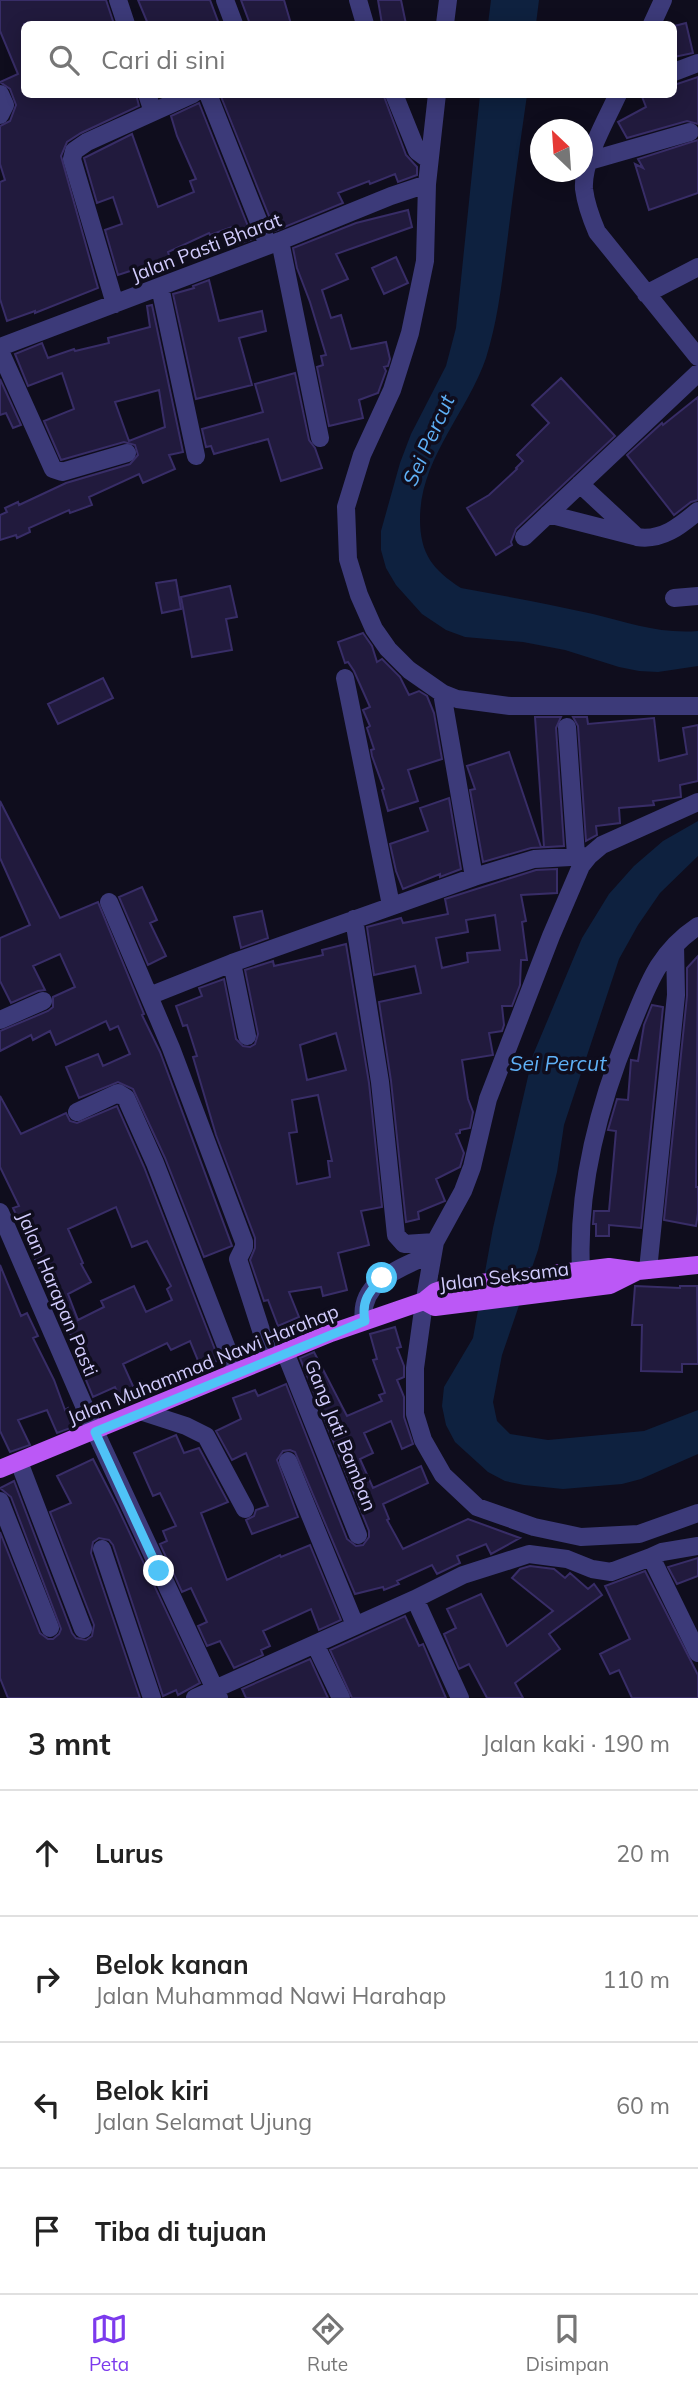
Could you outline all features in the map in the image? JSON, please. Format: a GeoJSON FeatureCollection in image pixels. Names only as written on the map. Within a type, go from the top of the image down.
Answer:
{"type":"FeatureCollection","features":[{"type":"Feature","properties":{"kind":"main road","name":"Jalan Seksama"},"geometry":{"type":"LineString","coordinates":[[643,1270],[610,1285],[556,1282],[449,1287],[435,1292],[424,1301],[435,1307],[449,1305],[556,1282],[581,1270],[609,1267],[643,1270],[698,1265]]}},
{"type":"Feature","properties":{"kind":"main road","name":"Jalan Muhammad Nawi Harahap"},"geometry":{"type":"LineString","coordinates":[[0,1469],[278,1355],[424,1301]]}},
{"type":"Feature","properties":{"kind":"street"},"geometry":{"type":"LineString","coordinates":[[118,0],[125,21]]}},
{"type":"Feature","properties":{"kind":"street"},"geometry":{"type":"LineString","coordinates":[[225,0],[233,21]]}},
{"type":"Feature","properties":{"kind":"street"},"geometry":{"type":"LineString","coordinates":[[358,0],[364,21]]}},
{"type":"Feature","properties":{"kind":"street"},"geometry":{"type":"LineString","coordinates":[[445,21],[448,0]]}},
{"type":"Feature","properties":{"kind":"street"},"geometry":{"type":"LineString","coordinates":[[653,21],[663,0]]}},
{"type":"Feature","properties":{"kind":"street"},"geometry":{"type":"LineString","coordinates":[[677,71],[698,63]]}},
{"type":"Feature","properties":{"kind":"street"},"geometry":{"type":"LineString","coordinates":[[0,94],[5,105],[0,115]]}},
{"type":"Feature","properties":{"kind":"street"},"geometry":{"type":"LineString","coordinates":[[115,304],[72,159],[74,151],[150,103],[174,98]]}},
{"type":"Feature","properties":{"kind":"street"},"geometry":{"type":"LineString","coordinates":[[210,98],[274,243],[320,438]]}},
{"type":"Feature","properties":{"kind":"street"},"geometry":{"type":"LineString","coordinates":[[396,98],[417,151],[429,160]]}},
{"type":"Feature","properties":{"kind":"street"},"geometry":{"type":"LineString","coordinates":[[437,98],[427,184],[425,261],[410,333],[391,390],[362,454],[346,507],[348,559],[359,596],[374,629],[388,649],[442,694],[457,699],[510,706],[698,706]]}},
{"type":"Feature","properties":{"kind":"street"},"geometry":{"type":"LineString","coordinates":[[593,152],[616,98]]}},
{"type":"Feature","properties":{"kind":"street"},"geometry":{"type":"LineString","coordinates":[[593,160],[690,132]]}},
{"type":"Feature","properties":{"kind":"street"},"geometry":{"type":"LineString","coordinates":[[585,182],[587,209],[597,232],[698,357]]}},
{"type":"Feature","properties":{"kind":"street","name":"Jalan Pasti Bharat"},"geometry":{"type":"LineString","coordinates":[[0,349],[427,184]]}},
{"type":"Feature","properties":{"kind":"street"},"geometry":{"type":"LineString","coordinates":[[646,294],[698,267]]}},
{"type":"Feature","properties":{"kind":"street"},"geometry":{"type":"LineString","coordinates":[[160,287],[196,456]]}},
{"type":"Feature","properties":{"kind":"street"},"geometry":{"type":"LineString","coordinates":[[0,349],[53,469],[62,472],[127,453]]}},
{"type":"Feature","properties":{"kind":"street"},"geometry":{"type":"LineString","coordinates":[[524,537],[698,373]]}},
{"type":"Feature","properties":{"kind":"street"},"geometry":{"type":"LineString","coordinates":[[580,484],[638,537]]}},
{"type":"Feature","properties":{"kind":"street"},"geometry":{"type":"LineString","coordinates":[[548,514],[648,539],[662,536],[698,511]]}},
{"type":"Feature","properties":{"kind":"street"},"geometry":{"type":"LineString","coordinates":[[674,598],[698,596]]}},
{"type":"Feature","properties":{"kind":"street"},"geometry":{"type":"LineString","coordinates":[[345,678],[391,905]]}},
{"type":"Feature","properties":{"kind":"street"},"geometry":{"type":"LineString","coordinates":[[442,694],[474,877]]}},
{"type":"Feature","properties":{"kind":"street"},"geometry":{"type":"LineString","coordinates":[[567,727],[581,866],[492,1088],[472,1167],[463,1191],[434,1247],[415,1368],[415,1414],[423,1440],[443,1475],[477,1507],[534,1527],[581,1537],[639,1534],[698,1513]]}},
{"type":"Feature","properties":{"kind":"street"},"geometry":{"type":"LineString","coordinates":[[149,996],[232,962],[474,877],[521,862],[582,855],[698,802]]}},
{"type":"Feature","properties":{"kind":"street","name":"Gang Jati Bamban"},"geometry":{"type":"LineString","coordinates":[[109,902],[171,1048],[244,1242],[239,1259],[278,1355],[358,1535]]}},
{"type":"Feature","properties":{"kind":"street"},"geometry":{"type":"LineString","coordinates":[[354,919],[380,1082],[396,1235],[404,1244],[434,1247]]}},
{"type":"Feature","properties":{"kind":"street"},"geometry":{"type":"LineString","coordinates":[[581,1270],[580,1243],[585,1188],[602,1107],[643,993],[658,965],[675,945],[698,926]]}},
{"type":"Feature","properties":{"kind":"street"},"geometry":{"type":"LineString","coordinates":[[643,1270],[676,995],[675,945]]}},
{"type":"Feature","properties":{"kind":"street"},"geometry":{"type":"LineString","coordinates":[[232,962],[247,1036]]}},
{"type":"Feature","properties":{"kind":"street"},"geometry":{"type":"LineString","coordinates":[[0,1020],[43,1001]]}},
{"type":"Feature","properties":{"kind":"street"},"geometry":{"type":"LineString","coordinates":[[76,1112],[118,1093],[126,1098],[155,1163],[236,1372]]}},
{"type":"Feature","properties":{"kind":"street","name":"Jalan Harapan Pasti"},"geometry":{"type":"LineString","coordinates":[[0,1212],[95,1432],[217,1693]]}},
{"type":"Feature","properties":{"kind":"street"},"geometry":{"type":"LineString","coordinates":[[365,1321],[364,1301],[382,1278],[434,1247]]}},
{"type":"Feature","properties":{"kind":"street"},"geometry":{"type":"LineString","coordinates":[[142,1412],[186,1426],[206,1436],[244,1509]]}},
{"type":"Feature","properties":{"kind":"street"},"geometry":{"type":"LineString","coordinates":[[288,1461],[355,1625]]}},
{"type":"Feature","properties":{"kind":"street"},"geometry":{"type":"LineString","coordinates":[[19,1462],[83,1629]]}},
{"type":"Feature","properties":{"kind":"street"},"geometry":{"type":"LineString","coordinates":[[0,1501],[50,1628]]}},
{"type":"Feature","properties":{"kind":"street"},"geometry":{"type":"LineString","coordinates":[[195,1698],[217,1693],[463,1575],[529,1554],[567,1559],[592,1569],[611,1572],[662,1552],[698,1546]]}},
{"type":"Feature","properties":{"kind":"street"},"geometry":{"type":"LineString","coordinates":[[102,1549],[152,1698]]}},
{"type":"Feature","properties":{"kind":"street"},"geometry":{"type":"LineString","coordinates":[[651,1557],[698,1653]]}},
{"type":"Feature","properties":{"kind":"street"},"geometry":{"type":"LineString","coordinates":[[415,1599],[460,1698]]}},
{"type":"Feature","properties":{"kind":"street"},"geometry":{"type":"LineString","coordinates":[[315,1644],[341,1698]]}},
{"type":"Feature","properties":{"kind":"water"},"geometry":{"type":"Polygon","coordinates":[[[491,0],[539,0],[536,21],[488,21],[491,0]]]}},
{"type":"Feature","properties":{"kind":"water","name":"Sei Percut"},"geometry":{"type":"Polygon","coordinates":[[[480,98],[527,98],[494,329],[478,378],[428,476],[420,519],[422,542],[430,560],[443,575],[461,588],[576,610],[645,627],[698,631],[698,666],[658,672],[639,671],[565,650],[523,642],[465,637],[446,630],[422,614],[396,585],[386,568],[381,550],[381,531],[400,463],[411,434],[446,366],[456,328],[480,98]]]}},
{"type":"Feature","properties":{"kind":"water","name":"Sei Percut"},"geometry":{"type":"Polygon","coordinates":[[[698,821],[698,856],[660,893],[619,959],[564,1125],[557,1172],[538,1250],[502,1355],[493,1402],[497,1421],[510,1434],[548,1440],[644,1431],[698,1410],[698,1454],[641,1479],[622,1484],[563,1489],[505,1481],[488,1472],[455,1442],[446,1425],[442,1406],[444,1387],[473,1338],[493,1228],[533,1055],[582,938],[609,894],[634,866],[663,841],[698,821]]]}},
{"type":"Feature","properties":{"kind":"building"},"geometry":{"type":"Polygon","coordinates":[[[0,0],[106,0],[113,21],[21,21],[21,98],[137,98],[139,106],[81,133],[67,142],[61,156],[98,288],[7,321],[0,299],[0,182],[5,180],[0,164],[0,126],[10,121],[16,105],[10,89],[0,82],[18,74],[0,31],[0,0]]]}},
{"type":"Feature","properties":{"kind":"building"},"geometry":{"type":"Polygon","coordinates":[[[138,0],[210,0],[218,21],[147,21],[138,0]]]}},
{"type":"Feature","properties":{"kind":"building"},"geometry":{"type":"Polygon","coordinates":[[[241,0],[284,0],[290,21],[249,21],[241,0]]]}},
{"type":"Feature","properties":{"kind":"building"},"geometry":{"type":"Polygon","coordinates":[[[378,0],[401,0],[405,21],[382,21],[378,0]]]}},
{"type":"Feature","properties":{"kind":"building"},"geometry":{"type":"Polygon","coordinates":[[[686,23],[693,53],[677,56],[677,25],[686,23]]]}},
{"type":"Feature","properties":{"kind":"building"},"geometry":{"type":"Polygon","coordinates":[[[698,77],[698,124],[687,121],[627,138],[618,122],[646,107],[643,98],[677,98],[677,84],[698,77]]]}},
{"type":"Feature","properties":{"kind":"building"},"geometry":{"type":"Polygon","coordinates":[[[222,98],[385,98],[406,155],[417,167],[417,175],[398,182],[395,174],[338,193],[343,203],[275,231],[222,98]]]}},
{"type":"Feature","properties":{"kind":"building"},"geometry":{"type":"Polygon","coordinates":[[[199,103],[253,239],[239,244],[232,227],[210,235],[209,233],[168,252],[170,258],[118,275],[105,230],[122,224],[113,197],[97,203],[84,158],[132,134],[158,207],[194,192],[190,181],[196,179],[171,116],[199,103]]]}},
{"type":"Feature","properties":{"kind":"building"},"geometry":{"type":"Polygon","coordinates":[[[698,140],[698,193],[649,210],[635,164],[643,168],[638,159],[698,140]]]}},
{"type":"Feature","properties":{"kind":"building"},"geometry":{"type":"Polygon","coordinates":[[[408,210],[412,227],[336,254],[348,279],[322,290],[331,318],[341,315],[351,349],[386,342],[390,359],[388,366],[384,367],[386,371],[378,393],[359,400],[363,418],[329,426],[317,367],[323,365],[321,356],[326,355],[293,248],[356,223],[408,210]]]}},
{"type":"Feature","properties":{"kind":"building"},"geometry":{"type":"Polygon","coordinates":[[[396,257],[408,283],[384,294],[372,268],[396,257]]]}},
{"type":"Feature","properties":{"kind":"building"},"geometry":{"type":"Polygon","coordinates":[[[209,280],[219,321],[262,311],[266,331],[239,338],[252,385],[196,399],[173,294],[209,280]]]}},
{"type":"Feature","properties":{"kind":"building"},"geometry":{"type":"Polygon","coordinates":[[[152,305],[183,452],[169,455],[175,469],[143,483],[139,474],[89,497],[92,505],[70,513],[69,510],[29,528],[30,532],[17,538],[16,535],[0,540],[0,515],[7,512],[5,508],[18,502],[19,505],[66,483],[130,464],[138,455],[135,445],[124,442],[61,460],[44,421],[74,409],[62,373],[28,386],[15,354],[42,343],[48,358],[74,349],[75,351],[109,343],[108,338],[150,327],[147,306],[152,305]],[[159,390],[115,402],[129,441],[165,427],[159,390]]]}},
{"type":"Feature","properties":{"kind":"building"},"geometry":{"type":"Polygon","coordinates":[[[295,373],[309,440],[322,468],[281,481],[268,439],[214,454],[211,446],[206,447],[202,429],[263,412],[255,384],[295,373]]]}},
{"type":"Feature","properties":{"kind":"building"},"geometry":{"type":"Polygon","coordinates":[[[561,378],[615,436],[516,529],[512,545],[496,555],[467,508],[489,495],[523,461],[517,455],[549,423],[532,405],[561,378]]]}},
{"type":"Feature","properties":{"kind":"building"},"geometry":{"type":"Polygon","coordinates":[[[0,379],[21,425],[13,428],[6,413],[0,415],[0,379]]]}},
{"type":"Feature","properties":{"kind":"building"},"geometry":{"type":"Polygon","coordinates":[[[698,397],[698,500],[674,515],[627,455],[662,423],[663,425],[698,397]]]}},
{"type":"Feature","properties":{"kind":"building"},"geometry":{"type":"Polygon","coordinates":[[[176,580],[181,609],[162,613],[156,583],[176,580]]]}},
{"type":"Feature","properties":{"kind":"building"},"geometry":{"type":"Polygon","coordinates":[[[230,586],[237,617],[226,619],[232,650],[192,657],[181,597],[230,586]]]}},
{"type":"Feature","properties":{"kind":"building"},"geometry":{"type":"Polygon","coordinates":[[[363,633],[372,646],[377,662],[382,659],[400,677],[409,695],[419,691],[427,696],[434,713],[442,759],[408,770],[418,801],[388,811],[382,790],[384,789],[372,756],[371,750],[374,749],[367,728],[370,726],[363,710],[370,707],[354,671],[348,662],[345,663],[338,642],[363,633]]]}},
{"type":"Feature","properties":{"kind":"building"},"geometry":{"type":"Polygon","coordinates":[[[103,678],[113,698],[58,724],[48,704],[103,678]]]}},
{"type":"Feature","properties":{"kind":"building"},"geometry":{"type":"Polygon","coordinates":[[[535,717],[561,717],[556,728],[564,846],[531,848],[483,862],[470,790],[475,789],[467,766],[509,752],[541,847],[544,847],[535,717]]]}},
{"type":"Feature","properties":{"kind":"building"},"geometry":{"type":"Polygon","coordinates":[[[573,717],[587,717],[588,724],[654,718],[659,761],[687,754],[683,728],[698,725],[698,781],[680,785],[681,797],[653,801],[654,805],[619,808],[620,823],[596,826],[597,835],[586,841],[578,726],[573,717]]]}},
{"type":"Feature","properties":{"kind":"building"},"geometry":{"type":"Polygon","coordinates":[[[449,798],[461,869],[440,877],[440,874],[403,889],[390,844],[428,831],[420,808],[449,798]]]}},
{"type":"Feature","properties":{"kind":"building"},"geometry":{"type":"Polygon","coordinates":[[[0,801],[60,918],[98,902],[144,1014],[142,1015],[160,1052],[232,1246],[204,1257],[165,1158],[133,1089],[118,1082],[79,1098],[66,1067],[98,1054],[103,1066],[130,1054],[118,1026],[110,1030],[106,1021],[56,1045],[50,1031],[33,1040],[31,1035],[0,1051],[0,1031],[48,1011],[53,1007],[53,997],[75,987],[60,954],[33,966],[45,990],[11,1003],[0,981],[0,938],[30,925],[0,858],[0,801]]]}},
{"type":"Feature","properties":{"kind":"building"},"geometry":{"type":"Polygon","coordinates":[[[557,869],[557,893],[521,895],[526,921],[522,922],[527,960],[521,960],[520,985],[512,1006],[502,1006],[502,1031],[489,1033],[493,1055],[462,1060],[468,1099],[473,1112],[470,1128],[460,1130],[460,1133],[456,1134],[464,1153],[460,1167],[436,1179],[445,1201],[418,1212],[419,1219],[406,1222],[391,1081],[379,1002],[421,993],[415,966],[374,975],[367,927],[401,918],[403,923],[448,914],[445,899],[536,870],[557,869]],[[495,915],[466,920],[468,932],[436,938],[442,968],[468,962],[467,953],[500,950],[495,915]]]}},
{"type":"Feature","properties":{"kind":"building"},"geometry":{"type":"Polygon","coordinates":[[[142,887],[157,920],[150,923],[166,956],[148,965],[119,897],[142,887]]]}},
{"type":"Feature","properties":{"kind":"building"},"geometry":{"type":"Polygon","coordinates":[[[262,911],[268,938],[241,948],[234,917],[262,911]]]}},
{"type":"Feature","properties":{"kind":"building"},"geometry":{"type":"Polygon","coordinates":[[[346,944],[369,1083],[382,1207],[361,1211],[369,1245],[338,1253],[347,1290],[323,1296],[321,1287],[289,1292],[299,1317],[278,1326],[268,1300],[264,1301],[250,1260],[255,1248],[255,1238],[216,1135],[193,1057],[197,1056],[187,1025],[183,1026],[176,1006],[202,996],[199,988],[224,979],[236,1039],[243,1046],[250,1047],[255,1044],[258,1034],[245,970],[273,961],[274,966],[323,955],[322,950],[346,944]],[[336,1033],[300,1045],[307,1080],[346,1070],[336,1033]],[[318,1095],[292,1100],[297,1132],[289,1133],[297,1184],[330,1177],[328,1161],[332,1161],[318,1095]]]}},
{"type":"Feature","properties":{"kind":"building"},"geometry":{"type":"Polygon","coordinates":[[[698,956],[696,1226],[664,1220],[687,996],[687,968],[698,956]]]}},
{"type":"Feature","properties":{"kind":"building"},"geometry":{"type":"Polygon","coordinates":[[[652,1005],[663,1007],[641,1228],[609,1225],[609,1236],[596,1236],[594,1211],[609,1211],[616,1131],[608,1130],[617,1099],[628,1100],[631,1060],[638,1061],[644,1025],[652,1005]]]}},
{"type":"Feature","properties":{"kind":"building"},"geometry":{"type":"Polygon","coordinates":[[[0,1096],[21,1134],[66,1113],[70,1121],[77,1123],[117,1106],[144,1167],[219,1360],[201,1368],[190,1341],[171,1350],[167,1343],[123,1364],[137,1395],[122,1402],[115,1387],[93,1397],[76,1356],[81,1354],[54,1304],[56,1303],[34,1257],[39,1254],[28,1230],[24,1232],[13,1208],[19,1206],[0,1167],[0,1096]],[[116,1207],[68,1229],[91,1282],[68,1294],[78,1320],[104,1307],[101,1301],[134,1286],[146,1312],[172,1300],[167,1289],[171,1286],[147,1241],[132,1247],[116,1207]]]}},
{"type":"Feature","properties":{"kind":"building"},"geometry":{"type":"Polygon","coordinates":[[[0,1265],[21,1316],[27,1313],[38,1336],[33,1338],[54,1380],[65,1410],[68,1408],[76,1426],[57,1433],[47,1410],[18,1420],[30,1445],[10,1452],[0,1431],[0,1265]]]}},
{"type":"Feature","properties":{"kind":"building"},"geometry":{"type":"Polygon","coordinates":[[[635,1286],[697,1286],[698,1364],[682,1364],[682,1372],[641,1371],[642,1325],[632,1325],[635,1286]]]}},
{"type":"Feature","properties":{"kind":"building"},"geometry":{"type":"Polygon","coordinates":[[[395,1327],[401,1347],[397,1348],[404,1366],[404,1377],[397,1380],[404,1397],[404,1417],[413,1444],[402,1449],[391,1421],[364,1433],[373,1453],[360,1459],[373,1488],[421,1466],[428,1483],[383,1504],[389,1519],[387,1520],[403,1549],[468,1519],[520,1538],[491,1554],[486,1544],[457,1556],[460,1563],[437,1574],[432,1565],[384,1590],[383,1587],[355,1594],[295,1452],[283,1451],[277,1460],[298,1517],[252,1534],[246,1520],[254,1516],[256,1510],[268,1506],[246,1453],[232,1460],[216,1431],[241,1419],[233,1398],[255,1390],[258,1396],[286,1384],[347,1539],[356,1546],[363,1545],[369,1537],[369,1531],[300,1358],[314,1352],[347,1416],[382,1401],[379,1395],[385,1393],[373,1360],[377,1359],[370,1334],[395,1327]]]}},
{"type":"Feature","properties":{"kind":"building"},"geometry":{"type":"Polygon","coordinates":[[[176,1435],[184,1453],[199,1448],[228,1502],[201,1513],[227,1580],[280,1555],[281,1557],[310,1545],[341,1620],[319,1630],[311,1609],[263,1631],[270,1646],[261,1650],[263,1655],[234,1668],[220,1641],[207,1646],[198,1626],[207,1622],[191,1588],[182,1592],[160,1544],[167,1541],[163,1531],[176,1526],[160,1493],[153,1496],[134,1453],[176,1435]]]}},
{"type":"Feature","properties":{"kind":"building"},"geometry":{"type":"Polygon","coordinates":[[[93,1459],[200,1683],[178,1695],[176,1690],[163,1696],[113,1545],[109,1540],[99,1538],[93,1542],[91,1553],[140,1698],[8,1698],[0,1678],[0,1532],[40,1633],[53,1639],[61,1629],[11,1497],[0,1488],[14,1481],[72,1633],[76,1638],[86,1640],[92,1636],[94,1625],[50,1512],[71,1503],[57,1476],[93,1459]]]}},
{"type":"Feature","properties":{"kind":"building"},"geometry":{"type":"Polygon","coordinates":[[[698,1558],[698,1576],[677,1584],[668,1567],[698,1558]]]}},
{"type":"Feature","properties":{"kind":"building"},"geometry":{"type":"Polygon","coordinates":[[[530,1566],[554,1569],[565,1578],[570,1573],[588,1589],[594,1584],[602,1595],[549,1634],[560,1649],[515,1683],[523,1698],[487,1698],[469,1664],[459,1669],[444,1634],[456,1628],[447,1609],[481,1594],[507,1646],[553,1611],[512,1578],[520,1569],[530,1566]]]}},
{"type":"Feature","properties":{"kind":"building"},"geometry":{"type":"Polygon","coordinates":[[[645,1571],[698,1675],[698,1698],[632,1698],[619,1670],[610,1674],[600,1654],[630,1639],[605,1586],[645,1571]]]}},
{"type":"Feature","properties":{"kind":"building"},"geometry":{"type":"Polygon","coordinates":[[[405,1616],[419,1646],[423,1644],[446,1698],[352,1698],[330,1650],[405,1616]]]}},
{"type":"Feature","properties":{"kind":"building"},"geometry":{"type":"Polygon","coordinates":[[[310,1659],[328,1698],[246,1698],[242,1689],[310,1659]]]}},
{"type":"Feature","properties":{"kind":"route"},"geometry":{"type":"LineString","coordinates":[[159,1571],[95,1432],[365,1321],[364,1301],[382,1278]]}}]}
